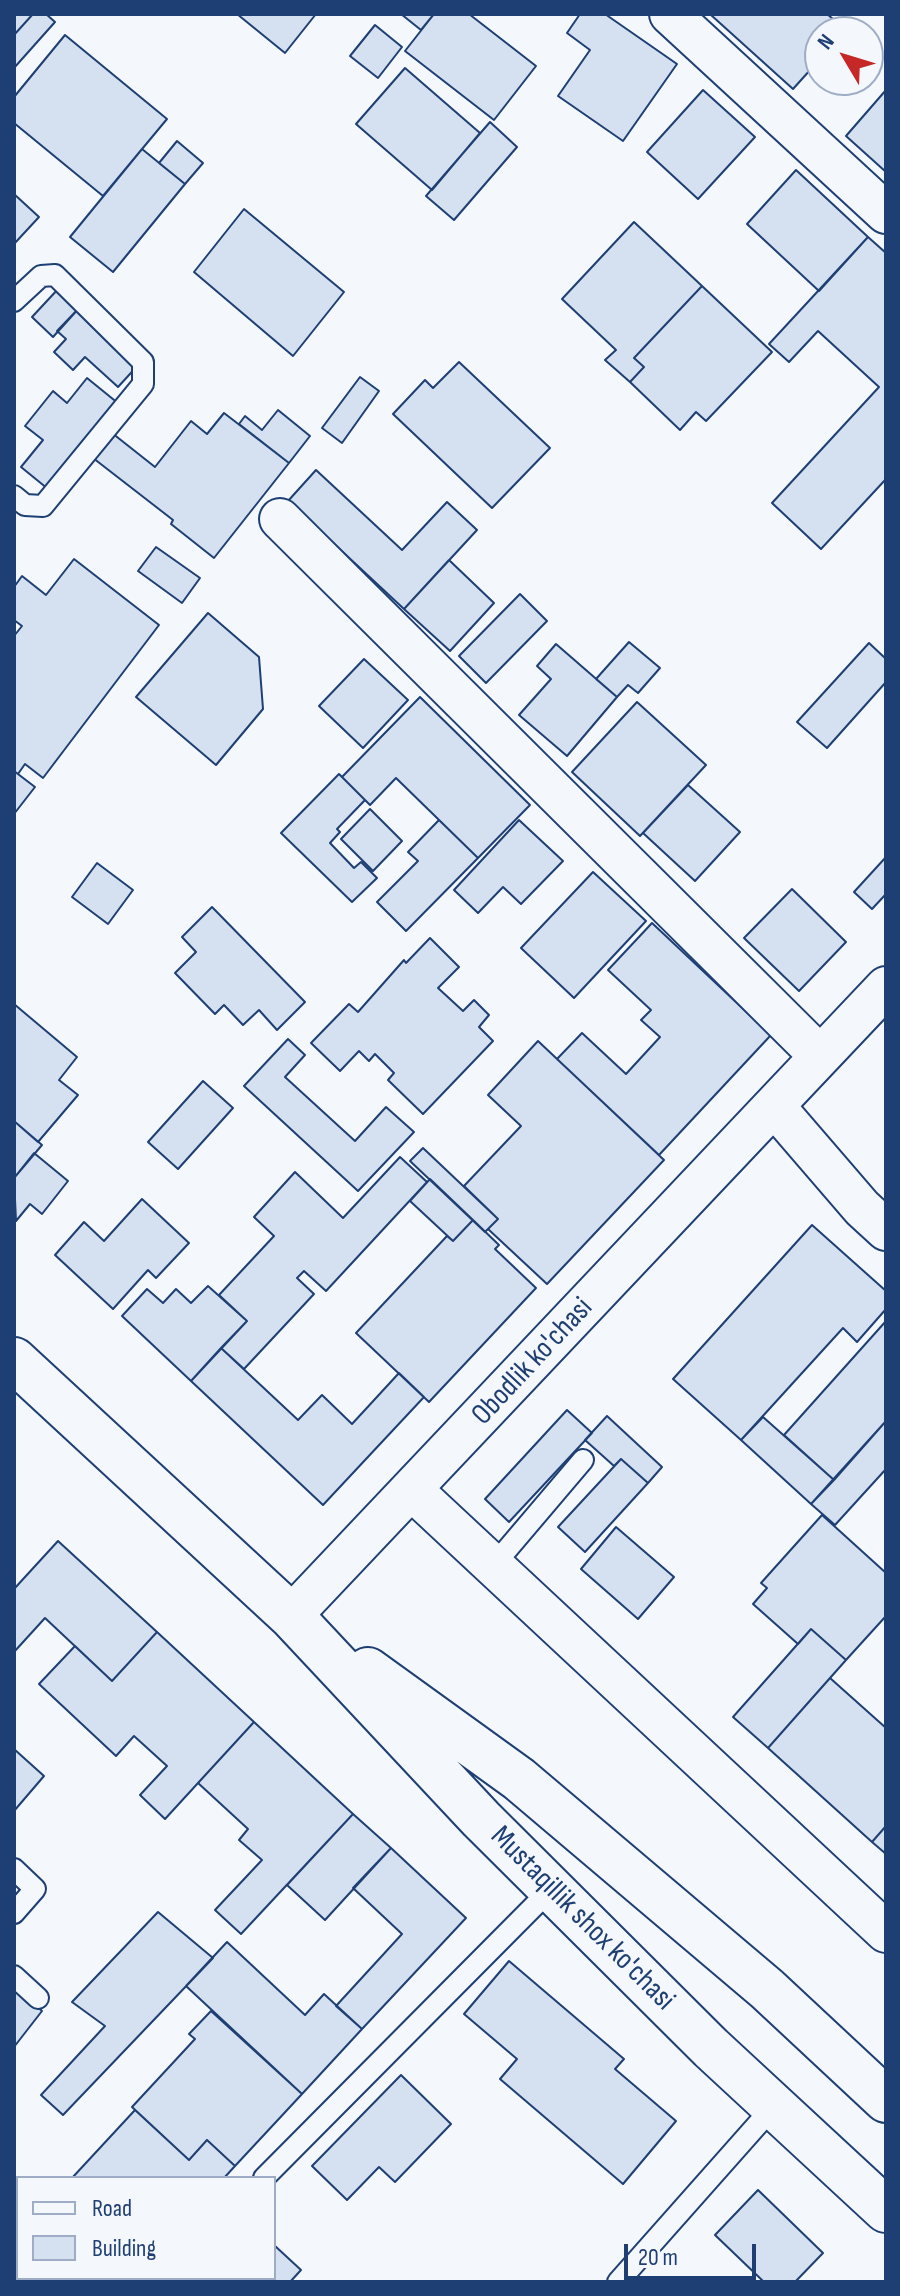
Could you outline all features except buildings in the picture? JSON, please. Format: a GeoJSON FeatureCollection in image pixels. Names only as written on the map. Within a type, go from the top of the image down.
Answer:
{"type":"FeatureCollection","features":[{"type":"Feature","properties":{"kind":"main road","name":"Mustaqillik shox ko'chasi"},"geometry":{"type":"LineString","coordinates":[[14,1360],[291,1616],[551,1889],[886,2210]]}},
{"type":"Feature","properties":{"kind":"main road","name":"Mustaqillik shox ko'chasi"},"geometry":{"type":"LineString","coordinates":[[291,1616],[519,1779],[767,1989],[886,2100]]}},
{"type":"Feature","properties":{"kind":"street"},"geometry":{"type":"LineString","coordinates":[[670,14],[886,213]]}},
{"type":"Feature","properties":{"kind":"street"},"geometry":{"type":"LineString","coordinates":[[280,519],[820,1056]]}},
{"type":"Feature","properties":{"kind":"street","name":"Obodlik ko'chasi"},"geometry":{"type":"LineString","coordinates":[[291,1616],[886,987]]}},
{"type":"Feature","properties":{"kind":"street"},"geometry":{"type":"LineString","coordinates":[[775,1107],[862,1208],[886,1230]]}},
{"type":"Feature","properties":{"kind":"street"},"geometry":{"type":"LineString","coordinates":[[412,1490],[886,1932]]}},
{"type":"Feature","properties":{"kind":"lane"},"geometry":{"type":"LineString","coordinates":[[14,301],[41,276],[55,275],[143,362],[143,384],[43,506],[25,505],[14,496]]}},
{"type":"Feature","properties":{"kind":"lane"},"geometry":{"type":"LineString","coordinates":[[493,1566],[583,1460]]}},
{"type":"Feature","properties":{"kind":"lane"},"geometry":{"type":"LineString","coordinates":[[14,1869],[35,1889],[14,1913]]}},
{"type":"Feature","properties":{"kind":"lane"},"geometry":{"type":"LineString","coordinates":[[266,2176],[551,1889]]}},
{"type":"Feature","properties":{"kind":"lane"},"geometry":{"type":"LineString","coordinates":[[14,1976],[38,1998]]}},
{"type":"Feature","properties":{"kind":"lane"},"geometry":{"type":"LineString","coordinates":[[618,2282],[774,2106]]}}]}
